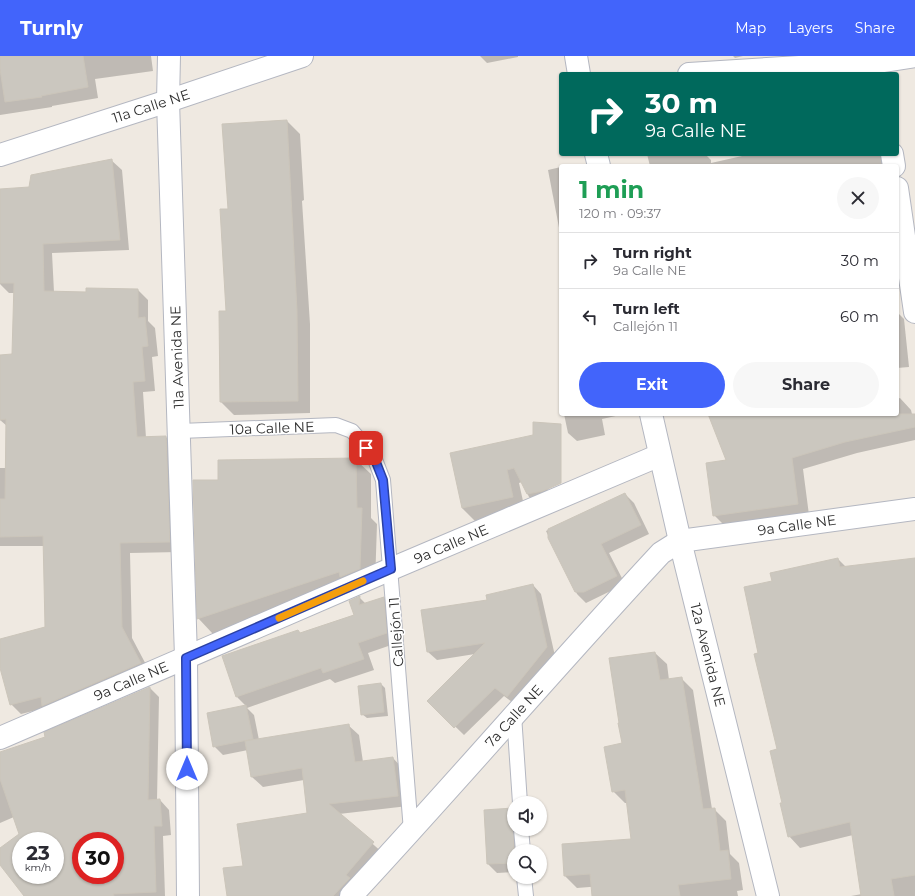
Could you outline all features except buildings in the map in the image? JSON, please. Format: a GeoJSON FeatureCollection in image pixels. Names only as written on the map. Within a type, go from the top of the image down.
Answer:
{"type":"FeatureCollection","features":[{"type":"Feature","properties":{"kind":"street","name":"11a Avenida NE"},"geometry":{"type":"LineString","coordinates":[[169,56],[168,101],[180,431],[186,658],[188,896]]}},
{"type":"Feature","properties":{"kind":"street","name":"11a Calle NE"},"geometry":{"type":"LineString","coordinates":[[0,155],[302,56]]}},
{"type":"Feature","properties":{"kind":"street"},"geometry":{"type":"LineString","coordinates":[[576,56],[579,72]]}},
{"type":"Feature","properties":{"kind":"street"},"geometry":{"type":"LineString","coordinates":[[727,72],[879,64],[915,56]]}},
{"type":"Feature","properties":{"kind":"street"},"geometry":{"type":"LineString","coordinates":[[899,200],[913,280],[915,312]]}},
{"type":"Feature","properties":{"kind":"street","name":"12a Avenida NE"},"geometry":{"type":"LineString","coordinates":[[651,416],[680,541],[768,896]]}},
{"type":"Feature","properties":{"kind":"street","name":"9a Calle NE"},"geometry":{"type":"LineString","coordinates":[[0,738],[391,569],[660,455]]}},
{"type":"Feature","properties":{"kind":"street","name":"9a Calle NE"},"geometry":{"type":"LineString","coordinates":[[680,541],[915,509]]}},
{"type":"Feature","properties":{"kind":"street","name":"7a Calle NE"},"geometry":{"type":"LineString","coordinates":[[351,896],[661,553],[680,541]]}},
{"type":"Feature","properties":{"kind":"lane","name":"10a Calle NE"},"geometry":{"type":"LineString","coordinates":[[180,431],[336,425],[352,431],[359,439]]}},
{"type":"Feature","properties":{"kind":"lane","name":"Callejón 11"},"geometry":{"type":"LineString","coordinates":[[359,439],[374,457],[383,480],[411,831]]}},
{"type":"Feature","properties":{"kind":"lane"},"geometry":{"type":"LineString","coordinates":[[514,715],[520,796]]}},
{"type":"Feature","properties":{"kind":"lane"},"geometry":{"type":"LineString","coordinates":[[525,884],[526,896]]}},
{"type":"Feature","properties":{"kind":"slow traffic"},"geometry":{"type":"LineString","coordinates":[[279,618],[363,581]]}},
{"type":"Feature","properties":{"kind":"route"},"geometry":{"type":"LineString","coordinates":[[187,769],[186,658],[391,569],[383,480],[374,457],[366,448]]}}]}
